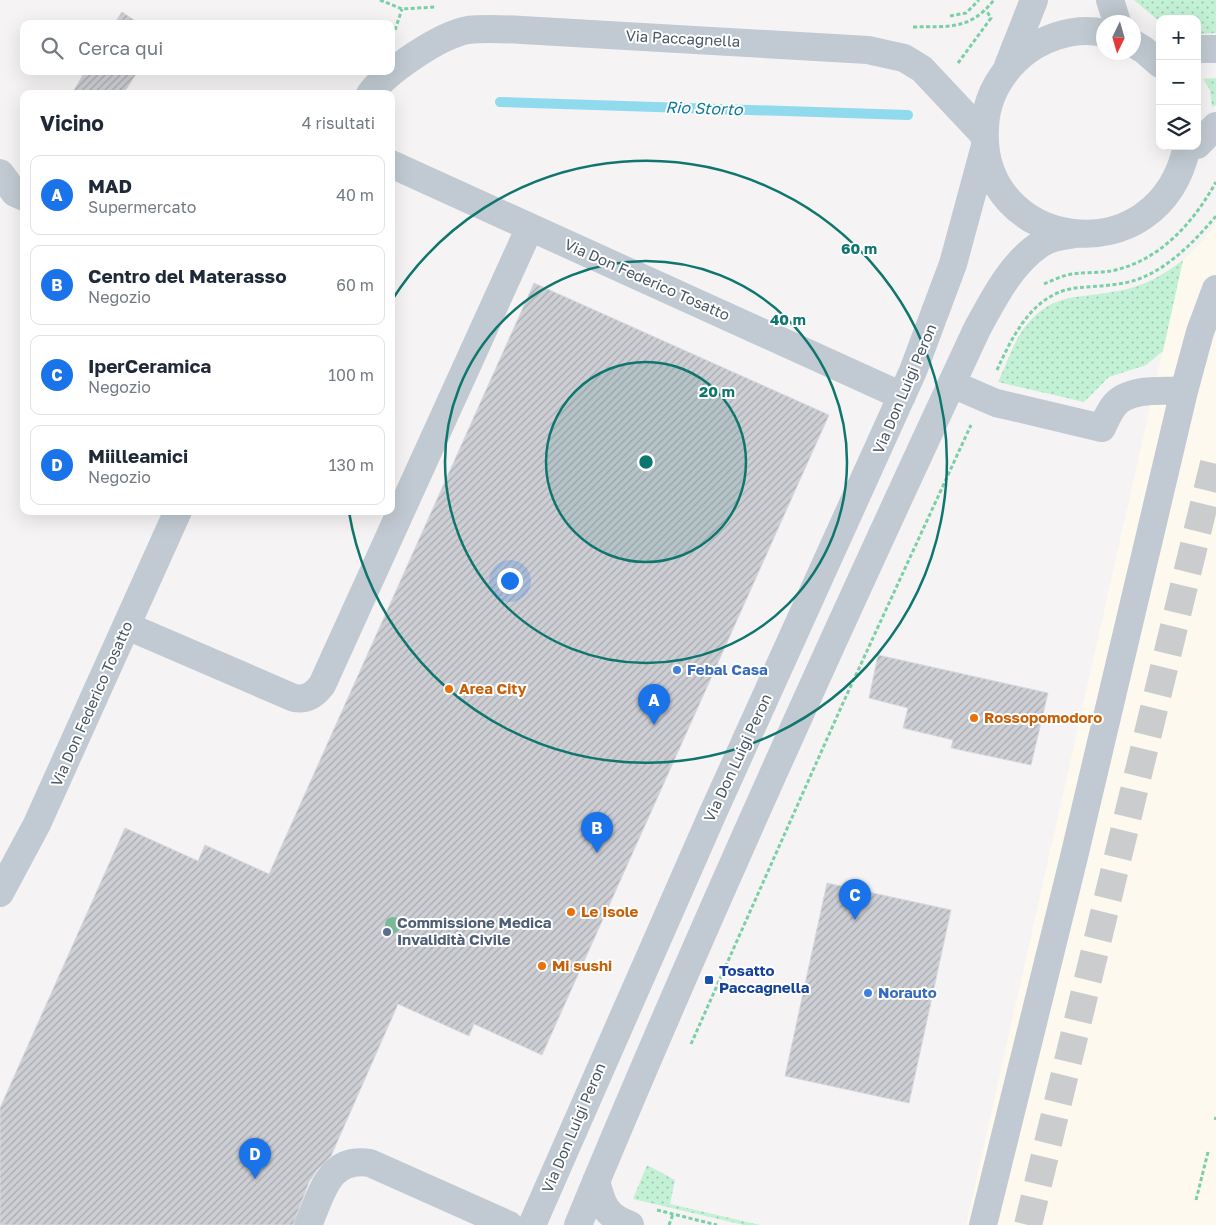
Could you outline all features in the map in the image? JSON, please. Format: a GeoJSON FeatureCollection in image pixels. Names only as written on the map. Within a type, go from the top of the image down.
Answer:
{"type":"FeatureCollection","features":[{"type":"Feature","properties":{"kind":"street"},"geometry":{"type":"LineString","coordinates":[[1008,68],[1034,0]]}},
{"type":"Feature","properties":{"kind":"street"},"geometry":{"type":"LineString","coordinates":[[1110,0],[1115,15]]}},
{"type":"Feature","properties":{"kind":"street","name":"Via Paccagnella"},"geometry":{"type":"LineString","coordinates":[[395,70],[410,58],[448,37],[466,30],[486,29],[868,50],[904,58],[922,69],[940,87],[985,141]]}},
{"type":"Feature","properties":{"kind":"street"},"geometry":{"type":"LineString","coordinates":[[1008,68],[1026,51],[1048,39],[1072,33],[1096,34]]}},
{"type":"Feature","properties":{"kind":"street"},"geometry":{"type":"LineString","coordinates":[[1201,49],[1216,48]]}},
{"type":"Feature","properties":{"kind":"street","name":"Via Don Luigi Peron"},"geometry":{"type":"LineString","coordinates":[[532,1225],[704,833],[902,396],[946,287],[985,141],[990,99],[1008,68]]}},
{"type":"Feature","properties":{"kind":"street","name":"Via Paccagnella"},"geometry":{"type":"LineString","coordinates":[[373,90],[388,75]]}},
{"type":"Feature","properties":{"kind":"street"},"geometry":{"type":"LineString","coordinates":[[578,1225],[654,1042],[769,782],[952,384],[993,300],[1023,258],[1039,245],[1055,237],[1076,234],[1098,234],[1120,229],[1141,219],[1158,205],[1173,187],[1191,151],[1216,126]]}},
{"type":"Feature","properties":{"kind":"street"},"geometry":{"type":"LineString","coordinates":[[985,141],[998,183],[1022,212],[1057,230],[1076,234]]}},
{"type":"Feature","properties":{"kind":"street","name":"Via Don Federico Tosatto"},"geometry":{"type":"LineString","coordinates":[[395,166],[902,396]]}},
{"type":"Feature","properties":{"kind":"street"},"geometry":{"type":"LineString","coordinates":[[0,173],[15,192],[20,195]]}},
{"type":"Feature","properties":{"kind":"street"},"geometry":{"type":"LineString","coordinates":[[126,626],[294,698],[302,699],[317,692],[322,685],[530,227]]}},
{"type":"Feature","properties":{"kind":"street"},"geometry":{"type":"LineString","coordinates":[[983,1225],[1074,861],[1184,391],[1200,332],[1216,289]]}},
{"type":"Feature","properties":{"kind":"street"},"geometry":{"type":"LineString","coordinates":[[952,384],[984,398],[1102,428],[1114,405],[1131,395],[1158,390],[1184,391]]}},
{"type":"Feature","properties":{"kind":"street","name":"Via Don Federico Tosatto"},"geometry":{"type":"LineString","coordinates":[[0,893],[37,824],[176,515]]}},
{"type":"Feature","properties":{"kind":"street"},"geometry":{"type":"LineString","coordinates":[[308,1225],[328,1181],[344,1163],[356,1161],[370,1163],[509,1225]]}},
{"type":"Feature","properties":{"kind":"street"},"geometry":{"type":"LineString","coordinates":[[596,1180],[603,1207],[622,1222],[630,1225]]}},
{"type":"Feature","properties":{"kind":"path"},"geometry":{"type":"LineString","coordinates":[[950,16],[966,13],[979,0]]}},
{"type":"Feature","properties":{"kind":"path"},"geometry":{"type":"LineString","coordinates":[[940,87],[990,18],[986,10],[994,0]]}},
{"type":"Feature","properties":{"kind":"path"},"geometry":{"type":"LineString","coordinates":[[395,29],[402,9]]}},
{"type":"Feature","properties":{"kind":"path"},"geometry":{"type":"LineString","coordinates":[[1038,287],[1070,274],[1109,272],[1142,260],[1174,240],[1185,228],[1216,182]]}},
{"type":"Feature","properties":{"kind":"path"},"geometry":{"type":"LineString","coordinates":[[690,1046],[839,712],[1010,341],[1029,313],[1061,291],[1136,280],[1166,264],[1188,247],[1216,216]]}},
{"type":"Feature","properties":{"kind":"path"},"geometry":{"type":"LineString","coordinates":[[1196,1200],[1208,1152]]}},
{"type":"Feature","properties":{"kind":"path"},"geometry":{"type":"LineString","coordinates":[[655,1209],[717,1225]]}},
{"type":"Feature","properties":{"kind":"path"},"geometry":{"type":"LineString","coordinates":[[669,1225],[673,1214]]}},
{"type":"Feature","properties":{"kind":"shaded area"},"geometry":{"type":"Polygon","coordinates":[[[1216,223],[1216,1225],[966,1225],[1183,260],[1203,241],[1216,223]]]}},
{"type":"Feature","properties":{"kind":"green space"},"geometry":{"type":"Polygon","coordinates":[[[1134,0],[1216,0],[1216,33],[1201,34],[1201,15],[1156,15],[1156,19],[1134,0]]]}},
{"type":"Feature","properties":{"kind":"green space"},"geometry":{"type":"Polygon","coordinates":[[[1216,78],[1216,105],[1212,107],[1210,90],[1203,79],[1216,78]]]}},
{"type":"Feature","properties":{"kind":"green space"},"geometry":{"type":"Polygon","coordinates":[[[1183,260],[1163,351],[1146,365],[1109,377],[1084,402],[998,382],[1021,333],[1035,315],[1046,307],[1068,298],[1136,287],[1168,271],[1183,260]]]}},
{"type":"Feature","properties":{"kind":"green space"},"geometry":{"type":"Polygon","coordinates":[[[647,1165],[675,1180],[670,1204],[760,1225],[744,1225],[633,1199],[647,1165]]]}},
{"type":"Feature","properties":{"kind":"building"},"geometry":{"type":"Polygon","coordinates":[[[122,12],[134,20],[117,20],[122,12]]]}},
{"type":"Feature","properties":{"kind":"building"},"geometry":{"type":"Polygon","coordinates":[[[83,75],[135,75],[126,90],[74,90],[83,75]]]}},
{"type":"Feature","properties":{"kind":"building"},"geometry":{"type":"Polygon","coordinates":[[[534,283],[829,415],[542,1055],[474,1024],[469,1036],[398,1004],[331,1156],[317,1170],[309,1182],[293,1225],[0,1225],[0,1108],[125,828],[198,861],[205,845],[269,874],[534,283]]]}},
{"type":"Feature","properties":{"kind":"building","name":"Rossopomodoro"},"geometry":{"type":"Polygon","coordinates":[[[878,655],[1048,693],[1031,765],[951,748],[953,740],[903,728],[908,708],[869,698],[878,655]]]}},
{"type":"Feature","properties":{"kind":"building","name":"Norauto"},"geometry":{"type":"Polygon","coordinates":[[[827,883],[951,910],[909,1103],[785,1076],[827,883]]]}},
{"type":"Feature","properties":{"kind":"waterway","name":"Rio Storto"},"geometry":{"type":"LineString","coordinates":[[500,102],[908,115]]}},
{"type":"Feature","properties":{"kind":"tunnel"},"geometry":{"type":"LineString","coordinates":[[1028,1225],[1216,455]]}},
{"type":"Feature","properties":{"kind":"place","name":"Febal Casa"},"geometry":{"type":"Point","coordinates":[677,670]}},
{"type":"Feature","properties":{"kind":"place","name":"Area City"},"geometry":{"type":"Point","coordinates":[449,689]}},
{"type":"Feature","properties":{"kind":"place","name":"Rossopomodoro"},"geometry":{"type":"Point","coordinates":[974,718]}},
{"type":"Feature","properties":{"kind":"place","name":"MAD"},"geometry":{"type":"Point","coordinates":[654,725]}},
{"type":"Feature","properties":{"kind":"place","name":"Centro del Materasso"},"geometry":{"type":"Point","coordinates":[597,853]}},
{"type":"Feature","properties":{"kind":"place","name":"Le Isole"},"geometry":{"type":"Point","coordinates":[571,912]}},
{"type":"Feature","properties":{"kind":"place","name":"IperCeramica"},"geometry":{"type":"Point","coordinates":[855,920]}},
{"type":"Feature","properties":{"kind":"place","name":"Commissione Medica Invalidità Civile"},"geometry":{"type":"Point","coordinates":[387,932]}},
{"type":"Feature","properties":{"kind":"place","name":"Mi sushi"},"geometry":{"type":"Point","coordinates":[542,966]}},
{"type":"Feature","properties":{"kind":"place","name":"Tosatto Paccagnella"},"geometry":{"type":"Point","coordinates":[709,980]}},
{"type":"Feature","properties":{"kind":"place","name":"Norauto"},"geometry":{"type":"Point","coordinates":[868,993]}},
{"type":"Feature","properties":{"kind":"place","name":"Miilleamici"},"geometry":{"type":"Point","coordinates":[255,1179]}}]}
